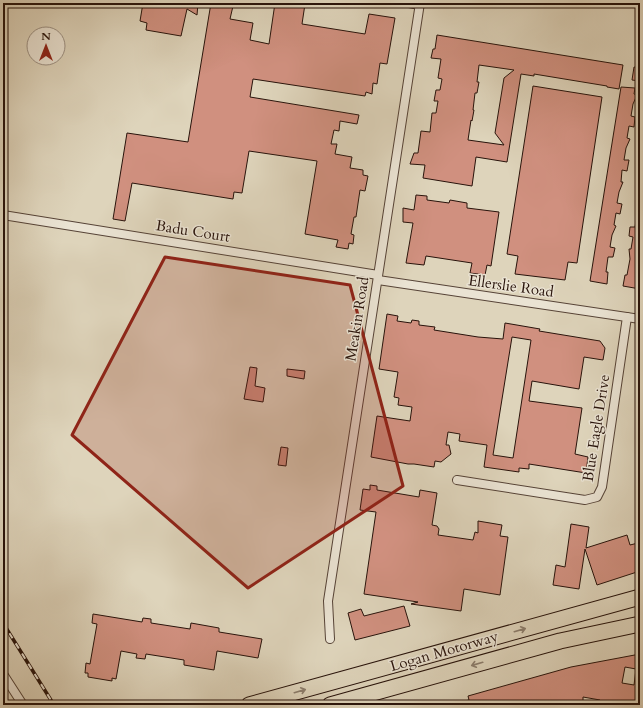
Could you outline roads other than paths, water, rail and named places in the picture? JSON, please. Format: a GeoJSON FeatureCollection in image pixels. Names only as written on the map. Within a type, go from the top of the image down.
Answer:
{"type":"FeatureCollection","features":[{"type":"Feature","properties":{"kind":"highway","name":"Logan Motorway"},"geometry":{"type":"LineString","coordinates":[[249,705],[640,597]]}},
{"type":"Feature","properties":{"kind":"highway","name":"Logan Motorway"},"geometry":{"type":"LineString","coordinates":[[330,705],[560,641],[640,624]]}},
{"type":"Feature","properties":{"kind":"highway"},"geometry":{"type":"LineString","coordinates":[[514,654],[547,652],[640,633]]}},
{"type":"Feature","properties":{"kind":"street"},"geometry":{"type":"LineString","coordinates":[[409,3],[420,4]]}},
{"type":"Feature","properties":{"kind":"street","name":"Meakin Road"},"geometry":{"type":"LineString","coordinates":[[330,639],[328,601],[420,4]]}},
{"type":"Feature","properties":{"kind":"street","name":"Badu Court"},"geometry":{"type":"LineString","coordinates":[[3,215],[378,278]]}},
{"type":"Feature","properties":{"kind":"street","name":"Ellerslie Road"},"geometry":{"type":"LineString","coordinates":[[378,278],[640,320]]}},
{"type":"Feature","properties":{"kind":"street","name":"Blue Eagle Drive"},"geometry":{"type":"LineString","coordinates":[[457,480],[584,500],[597,497],[602,487],[627,318]]}},
{"type":"Feature","properties":{"kind":"street"},"geometry":{"type":"LineString","coordinates":[[3,674],[23,705]]}},
{"type":"Feature","properties":{"kind":"railway"},"geometry":{"type":"LineString","coordinates":[[3,623],[54,705]]}}]}
